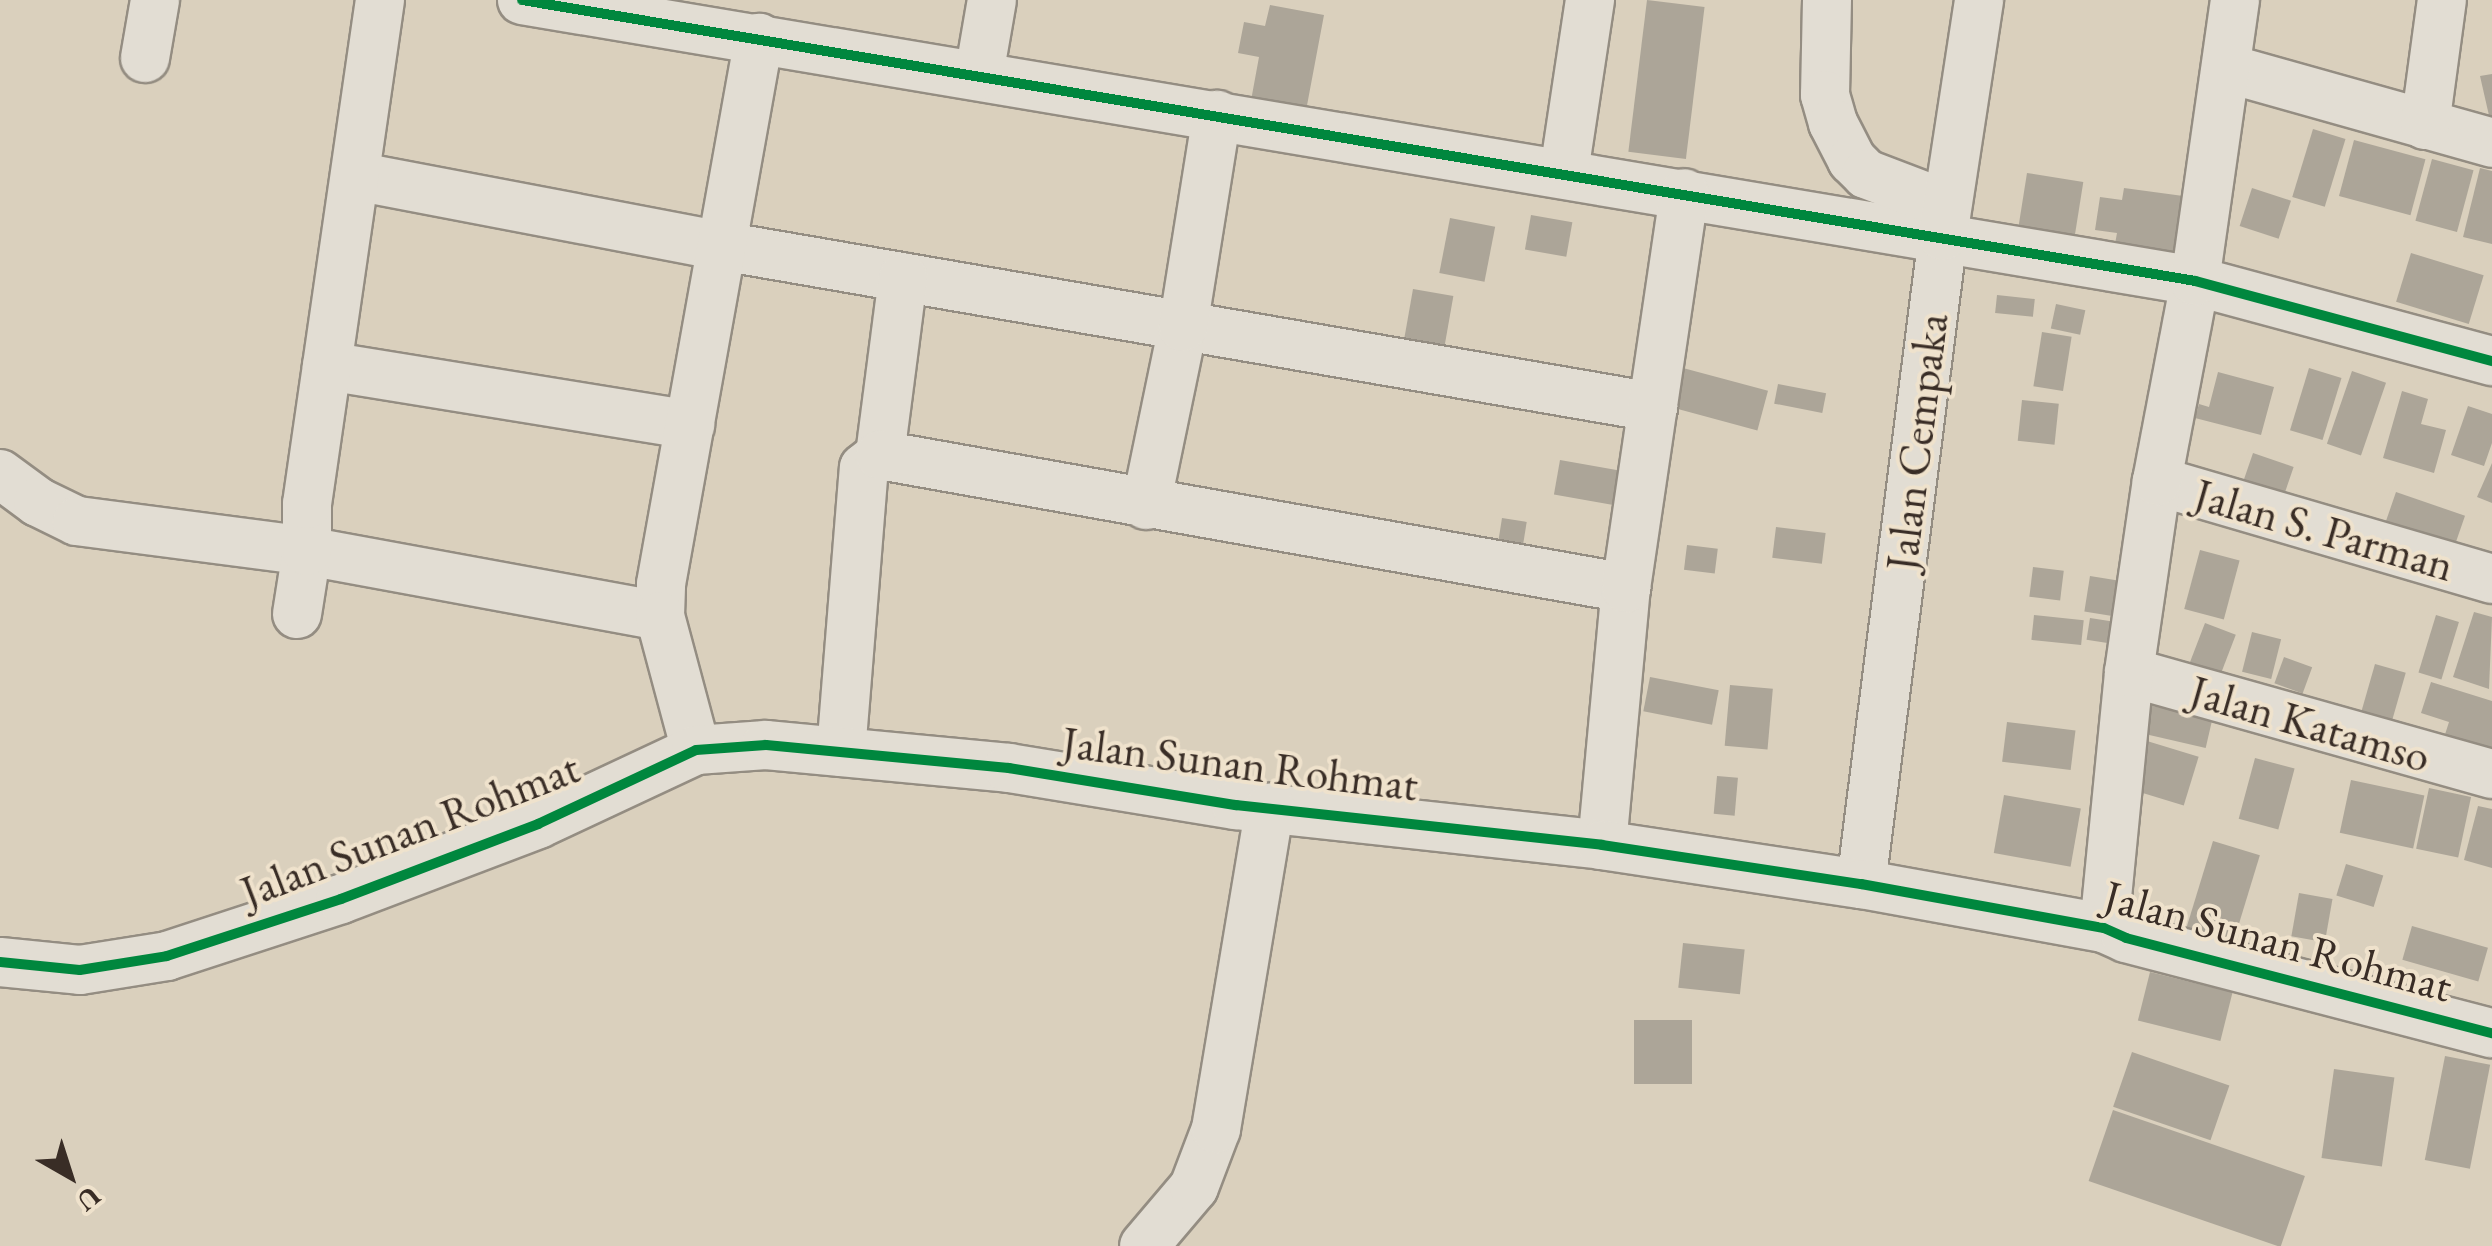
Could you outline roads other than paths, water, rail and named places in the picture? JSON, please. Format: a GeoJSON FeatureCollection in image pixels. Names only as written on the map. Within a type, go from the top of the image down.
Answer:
{"type":"FeatureCollection","features":[{"type":"Feature","properties":{"kind":"street"},"geometry":{"type":"LineString","coordinates":[[145,58],[154,0]]}},
{"type":"Feature","properties":{"kind":"street"},"geometry":{"type":"LineString","coordinates":[[297,614],[307,552],[307,504],[380,0]]}},
{"type":"Feature","properties":{"kind":"street"},"geometry":{"type":"LineString","coordinates":[[522,0],[601,7],[759,38],[1684,193],[1945,220],[2196,281],[2492,361]]}},
{"type":"Feature","properties":{"kind":"street"},"geometry":{"type":"LineString","coordinates":[[979,74],[992,0]]}},
{"type":"Feature","properties":{"kind":"street"},"geometry":{"type":"LineString","coordinates":[[1564,172],[1590,0]]}},
{"type":"Feature","properties":{"kind":"street"},"geometry":{"type":"LineString","coordinates":[[1826,0],[1822,61],[1825,95],[1833,123],[1852,160],[1866,174],[1945,220]]}},
{"type":"Feature","properties":{"kind":"street","name":"Jalan Cempaka"},"geometry":{"type":"LineString","coordinates":[[1861,884],[1945,220],[1979,0]]}},
{"type":"Feature","properties":{"kind":"street"},"geometry":{"type":"LineString","coordinates":[[2104,928],[2128,672],[2156,481],[2196,281],[2235,0]]}},
{"type":"Feature","properties":{"kind":"street"},"geometry":{"type":"LineString","coordinates":[[2426,124],[2442,0]]}},
{"type":"Feature","properties":{"kind":"street"},"geometry":{"type":"LineString","coordinates":[[696,750],[660,616],[661,584],[759,38]]}},
{"type":"Feature","properties":{"kind":"street"},"geometry":{"type":"LineString","coordinates":[[2226,68],[2492,143]]}},
{"type":"Feature","properties":{"kind":"street"},"geometry":{"type":"LineString","coordinates":[[1146,504],[1183,327],[1216,115]]}},
{"type":"Feature","properties":{"kind":"street"},"geometry":{"type":"LineString","coordinates":[[355,176],[722,246],[1653,406]]}},
{"type":"Feature","properties":{"kind":"street"},"geometry":{"type":"LineString","coordinates":[[1602,844],[1626,588],[1684,193]]}},
{"type":"Feature","properties":{"kind":"street"},"geometry":{"type":"LineString","coordinates":[[841,752],[864,468],[880,456],[903,277]]}},
{"type":"Feature","properties":{"kind":"street"},"geometry":{"type":"LineString","coordinates":[[327,366],[690,425]]}},
{"type":"Feature","properties":{"kind":"street"},"geometry":{"type":"LineString","coordinates":[[880,456],[1626,588]]}},
{"type":"Feature","properties":{"kind":"street"},"geometry":{"type":"LineString","coordinates":[[0,474],[38,502],[77,521],[307,552],[660,616]]}},
{"type":"Feature","properties":{"kind":"street","name":"Jalan S. Parman"},"geometry":{"type":"LineString","coordinates":[[2156,481],[2492,579]]}},
{"type":"Feature","properties":{"kind":"street","name":"Jalan Katamso"},"geometry":{"type":"LineString","coordinates":[[2128,672],[2492,774]]}},
{"type":"Feature","properties":{"kind":"street","name":"Jalan Sunan Rohmat"},"geometry":{"type":"LineString","coordinates":[[0,962],[80,970],[167,956],[341,899],[538,824],[696,750],[766,745],[1009,768],[1270,808],[1602,844],[1861,884],[2104,928],[2126,938],[2492,1033]]}},
{"type":"Feature","properties":{"kind":"street"},"geometry":{"type":"LineString","coordinates":[[1144,1246],[1194,1187],[1216,1129],[1270,808]]}}]}
